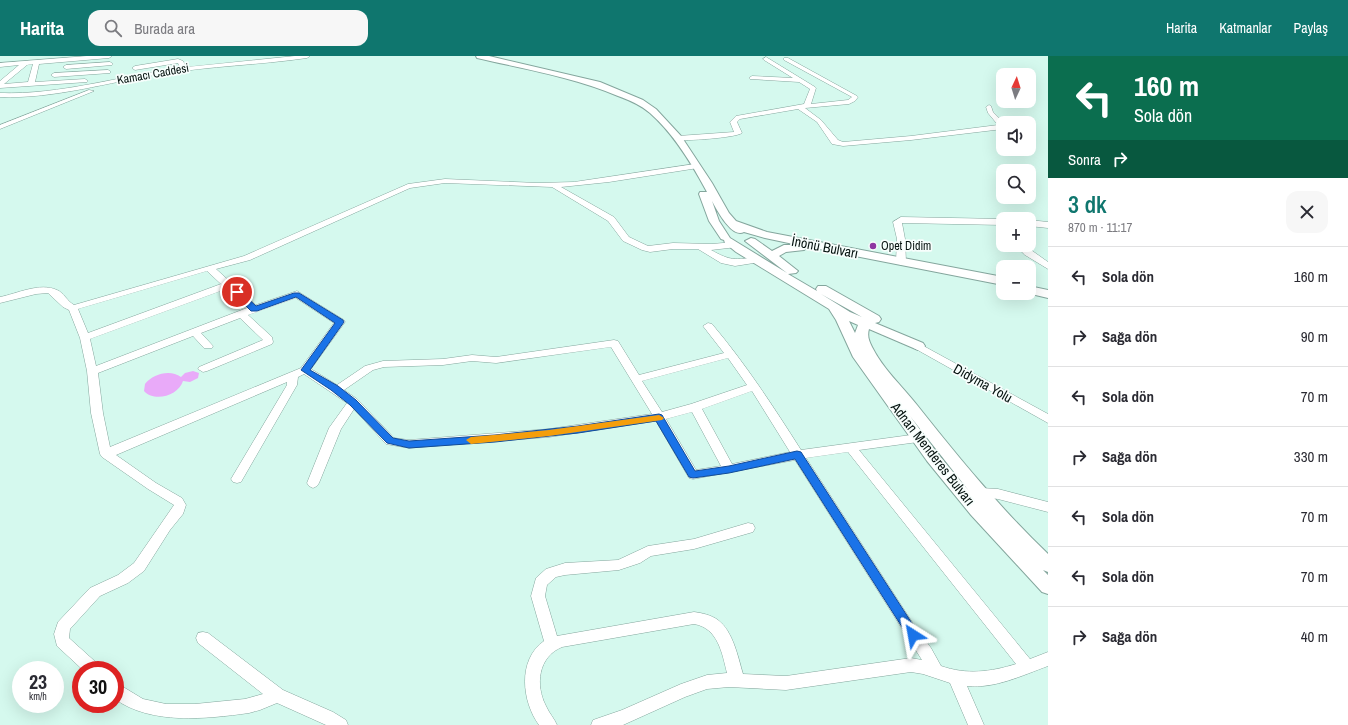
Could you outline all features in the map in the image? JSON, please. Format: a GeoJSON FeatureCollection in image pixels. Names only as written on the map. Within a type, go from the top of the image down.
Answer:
{"type":"FeatureCollection","features":[{"type":"Feature","properties":{"kind":"main road"},"geometry":{"type":"LineString","coordinates":[[480,56],[563,75],[617,91],[640,102],[653,111],[678,138],[707,183],[721,210],[730,222],[773,258],[841,306],[846,315],[866,320],[918,346]]}},
{"type":"Feature","properties":{"kind":"main road"},"geometry":{"type":"LineString","coordinates":[[697,169],[699,181],[714,221],[730,241],[757,260],[806,289],[841,306]]}},
{"type":"Feature","properties":{"kind":"main road"},"geometry":{"type":"LineString","coordinates":[[730,222],[744,229],[765,235]]}},
{"type":"Feature","properties":{"kind":"main road"},"geometry":{"type":"LineString","coordinates":[[730,241],[729,232],[746,235],[765,235]]}},
{"type":"Feature","properties":{"kind":"main road"},"geometry":{"type":"LineString","coordinates":[[730,241],[742,244],[746,235]]}},
{"type":"Feature","properties":{"kind":"main road"},"geometry":{"type":"LineString","coordinates":[[746,235],[760,243],[800,248]]}},
{"type":"Feature","properties":{"kind":"main road","name":"İnönü Bulvarı"},"geometry":{"type":"LineString","coordinates":[[765,235],[996,280]]}},
{"type":"Feature","properties":{"kind":"main road"},"geometry":{"type":"LineString","coordinates":[[773,258],[778,250],[800,248]]}},
{"type":"Feature","properties":{"kind":"main road","name":"İnönü Bulvarı"},"geometry":{"type":"LineString","coordinates":[[800,248],[996,284]]}},
{"type":"Feature","properties":{"kind":"main road"},"geometry":{"type":"LineString","coordinates":[[1036,286],[1048,289]]}},
{"type":"Feature","properties":{"kind":"main road"},"geometry":{"type":"LineString","coordinates":[[1036,291],[1048,294]]}},
{"type":"Feature","properties":{"kind":"main road","name":"Adnan Menderes Bulvarı"},"geometry":{"type":"LineString","coordinates":[[841,306],[842,320],[860,357],[918,438],[953,484],[1048,587]]}},
{"type":"Feature","properties":{"kind":"main road"},"geometry":{"type":"LineString","coordinates":[[866,320],[896,337],[918,346]]}},
{"type":"Feature","properties":{"kind":"main road","name":"Adnan Menderes Bulvarı"},"geometry":{"type":"LineString","coordinates":[[866,320],[861,334],[868,350],[886,376],[980,493],[1048,565]]}},
{"type":"Feature","properties":{"kind":"main road"},"geometry":{"type":"LineString","coordinates":[[868,350],[868,345],[876,339],[882,337],[896,337]]}},
{"type":"Feature","properties":{"kind":"street"},"geometry":{"type":"LineString","coordinates":[[0,85],[106,81],[110,64],[110,56],[56,64]]}},
{"type":"Feature","properties":{"kind":"street"},"geometry":{"type":"LineString","coordinates":[[243,56],[255,60],[256,62]]}},
{"type":"Feature","properties":{"kind":"street","name":"Kamacı Caddesi"},"geometry":{"type":"LineString","coordinates":[[0,94],[25,96],[52,94],[106,81],[183,69],[307,56]]}},
{"type":"Feature","properties":{"kind":"street"},"geometry":{"type":"LineString","coordinates":[[678,138],[738,133],[733,122],[738,117],[799,107],[849,102],[853,100],[854,97],[852,94],[786,59]]}},
{"type":"Feature","properties":{"kind":"street"},"geometry":{"type":"LineString","coordinates":[[766,60],[813,88],[807,106]]}},
{"type":"Feature","properties":{"kind":"street"},"geometry":{"type":"LineString","coordinates":[[131,77],[135,65],[175,61],[181,62],[183,69]]}},
{"type":"Feature","properties":{"kind":"street"},"geometry":{"type":"LineString","coordinates":[[31,84],[36,63]]}},
{"type":"Feature","properties":{"kind":"street"},"geometry":{"type":"LineString","coordinates":[[0,65],[36,63],[110,64]]}},
{"type":"Feature","properties":{"kind":"street"},"geometry":{"type":"LineString","coordinates":[[0,85],[24,64]]}},
{"type":"Feature","properties":{"kind":"street"},"geometry":{"type":"LineString","coordinates":[[52,94],[56,64]]}},
{"type":"Feature","properties":{"kind":"street"},"geometry":{"type":"LineString","coordinates":[[54,75],[108,72]]}},
{"type":"Feature","properties":{"kind":"street"},"geometry":{"type":"LineString","coordinates":[[752,78],[800,80]]}},
{"type":"Feature","properties":{"kind":"street"},"geometry":{"type":"LineString","coordinates":[[0,127],[120,79]]}},
{"type":"Feature","properties":{"kind":"street"},"geometry":{"type":"LineString","coordinates":[[799,107],[819,121],[835,142],[843,144],[911,138],[1001,127],[1002,125],[990,112],[990,107]]}},
{"type":"Feature","properties":{"kind":"street"},"geometry":{"type":"LineString","coordinates":[[0,300],[40,291],[50,291],[55,293],[65,305],[73,308],[247,258],[378,198],[408,186],[424,182],[443,180],[554,185],[578,184],[697,169]]}},
{"type":"Feature","properties":{"kind":"street"},"geometry":{"type":"LineString","coordinates":[[554,185],[558,189],[611,219],[626,239],[639,246],[650,249],[673,246],[699,247],[730,241]]}},
{"type":"Feature","properties":{"kind":"street"},"geometry":{"type":"LineString","coordinates":[[901,262],[901,239],[898,222],[901,220],[996,222]]}},
{"type":"Feature","properties":{"kind":"street"},"geometry":{"type":"LineString","coordinates":[[1036,224],[1048,225]]}},
{"type":"Feature","properties":{"kind":"street"},"geometry":{"type":"LineString","coordinates":[[699,247],[724,261],[735,263],[757,260]]}},
{"type":"Feature","properties":{"kind":"street"},"geometry":{"type":"LineString","coordinates":[[1026,252],[1048,266]]}},
{"type":"Feature","properties":{"kind":"street"},"geometry":{"type":"LineString","coordinates":[[1036,257],[1048,252]]}},
{"type":"Feature","properties":{"kind":"street"},"geometry":{"type":"LineString","coordinates":[[209,268],[254,309]]}},
{"type":"Feature","properties":{"kind":"street"},"geometry":{"type":"LineString","coordinates":[[85,338],[228,285]]}},
{"type":"Feature","properties":{"kind":"street"},"geometry":{"type":"LineString","coordinates":[[92,371],[297,294],[340,322],[305,370],[106,454]]}},
{"type":"Feature","properties":{"kind":"street"},"geometry":{"type":"LineString","coordinates":[[73,308],[85,338],[92,371],[97,413],[106,454],[152,486],[178,501],[180,505],[178,511],[162,531],[139,567],[123,579],[95,592],[63,626],[61,634],[62,641],[84,661]]}},
{"type":"Feature","properties":{"kind":"street"},"geometry":{"type":"LineString","coordinates":[[203,369],[268,342],[268,339],[242,314]]}},
{"type":"Feature","properties":{"kind":"street"},"geometry":{"type":"LineString","coordinates":[[708,326],[724,344],[754,386],[907,626],[926,653],[935,670]]}},
{"type":"Feature","properties":{"kind":"street"},"geometry":{"type":"LineString","coordinates":[[195,332],[208,346]]}},
{"type":"Feature","properties":{"kind":"street"},"geometry":{"type":"LineString","coordinates":[[337,390],[369,368],[383,364],[443,362],[472,358],[496,360],[614,343],[634,379],[659,417],[693,475],[797,455],[918,438]]}},
{"type":"Feature","properties":{"kind":"street","name":"Didyma Yolu"},"geometry":{"type":"LineString","coordinates":[[918,346],[1048,419]]}},
{"type":"Feature","properties":{"kind":"street"},"geometry":{"type":"LineString","coordinates":[[634,379],[731,354]]}},
{"type":"Feature","properties":{"kind":"street"},"geometry":{"type":"LineString","coordinates":[[305,370],[353,402],[390,441],[409,444],[549,433],[659,417],[695,407],[754,386]]}},
{"type":"Feature","properties":{"kind":"street"},"geometry":{"type":"LineString","coordinates":[[237,479],[292,385],[293,376]]}},
{"type":"Feature","properties":{"kind":"street"},"geometry":{"type":"LineString","coordinates":[[313,483],[336,428],[353,402]]}},
{"type":"Feature","properties":{"kind":"street"},"geometry":{"type":"LineString","coordinates":[[695,407],[729,469]]}},
{"type":"Feature","properties":{"kind":"street"},"geometry":{"type":"LineString","coordinates":[[851,448],[1027,666]]}},
{"type":"Feature","properties":{"kind":"street"},"geometry":{"type":"LineString","coordinates":[[980,493],[998,494],[1048,507]]}},
{"type":"Feature","properties":{"kind":"street"},"geometry":{"type":"LineString","coordinates":[[552,645],[538,596],[541,582],[552,573],[565,569],[619,565],[635,559],[648,551],[694,544],[748,528]]}},
{"type":"Feature","properties":{"kind":"street"},"geometry":{"type":"LineString","coordinates":[[549,725],[542,717],[535,702],[532,680],[538,659],[547,647],[560,641],[699,618],[710,622],[717,629],[733,663],[737,681]]}},
{"type":"Feature","properties":{"kind":"street"},"geometry":{"type":"LineString","coordinates":[[203,638],[277,695],[327,717],[340,725]]}},
{"type":"Feature","properties":{"kind":"street"},"geometry":{"type":"LineString","coordinates":[[599,725],[625,717],[697,684],[718,680],[786,684],[911,665],[925,666],[956,678],[981,680],[1048,659]]}},
{"type":"Feature","properties":{"kind":"street"},"geometry":{"type":"LineString","coordinates":[[956,678],[976,725]]}},
{"type":"Feature","properties":{"kind":"street"},"geometry":{"type":"LineString","coordinates":[[124,696],[129,700],[152,709],[178,712],[257,704],[277,695]]}},
{"type":"Feature","properties":{"kind":"shaded area"},"geometry":{"type":"Polygon","coordinates":[[[193,371],[199,373],[198,378],[190,382],[183,381],[177,390],[166,396],[160,397],[149,395],[144,391],[145,384],[148,380],[157,375],[172,373],[181,377],[185,373],[193,371]]]}},
{"type":"Feature","properties":{"kind":"slow traffic"},"geometry":{"type":"LineString","coordinates":[[471,440],[549,433],[659,418]]}},
{"type":"Feature","properties":{"kind":"place","name":"Opet Didim"},"geometry":{"type":"Point","coordinates":[873,246]}},
{"type":"Feature","properties":{"kind":"route"},"geometry":{"type":"LineString","coordinates":[[237,292],[254,309],[297,294],[340,322],[305,370],[353,402],[390,441],[409,444],[495,438],[578,429],[659,417],[693,475],[797,455],[913,635]]}}]}
